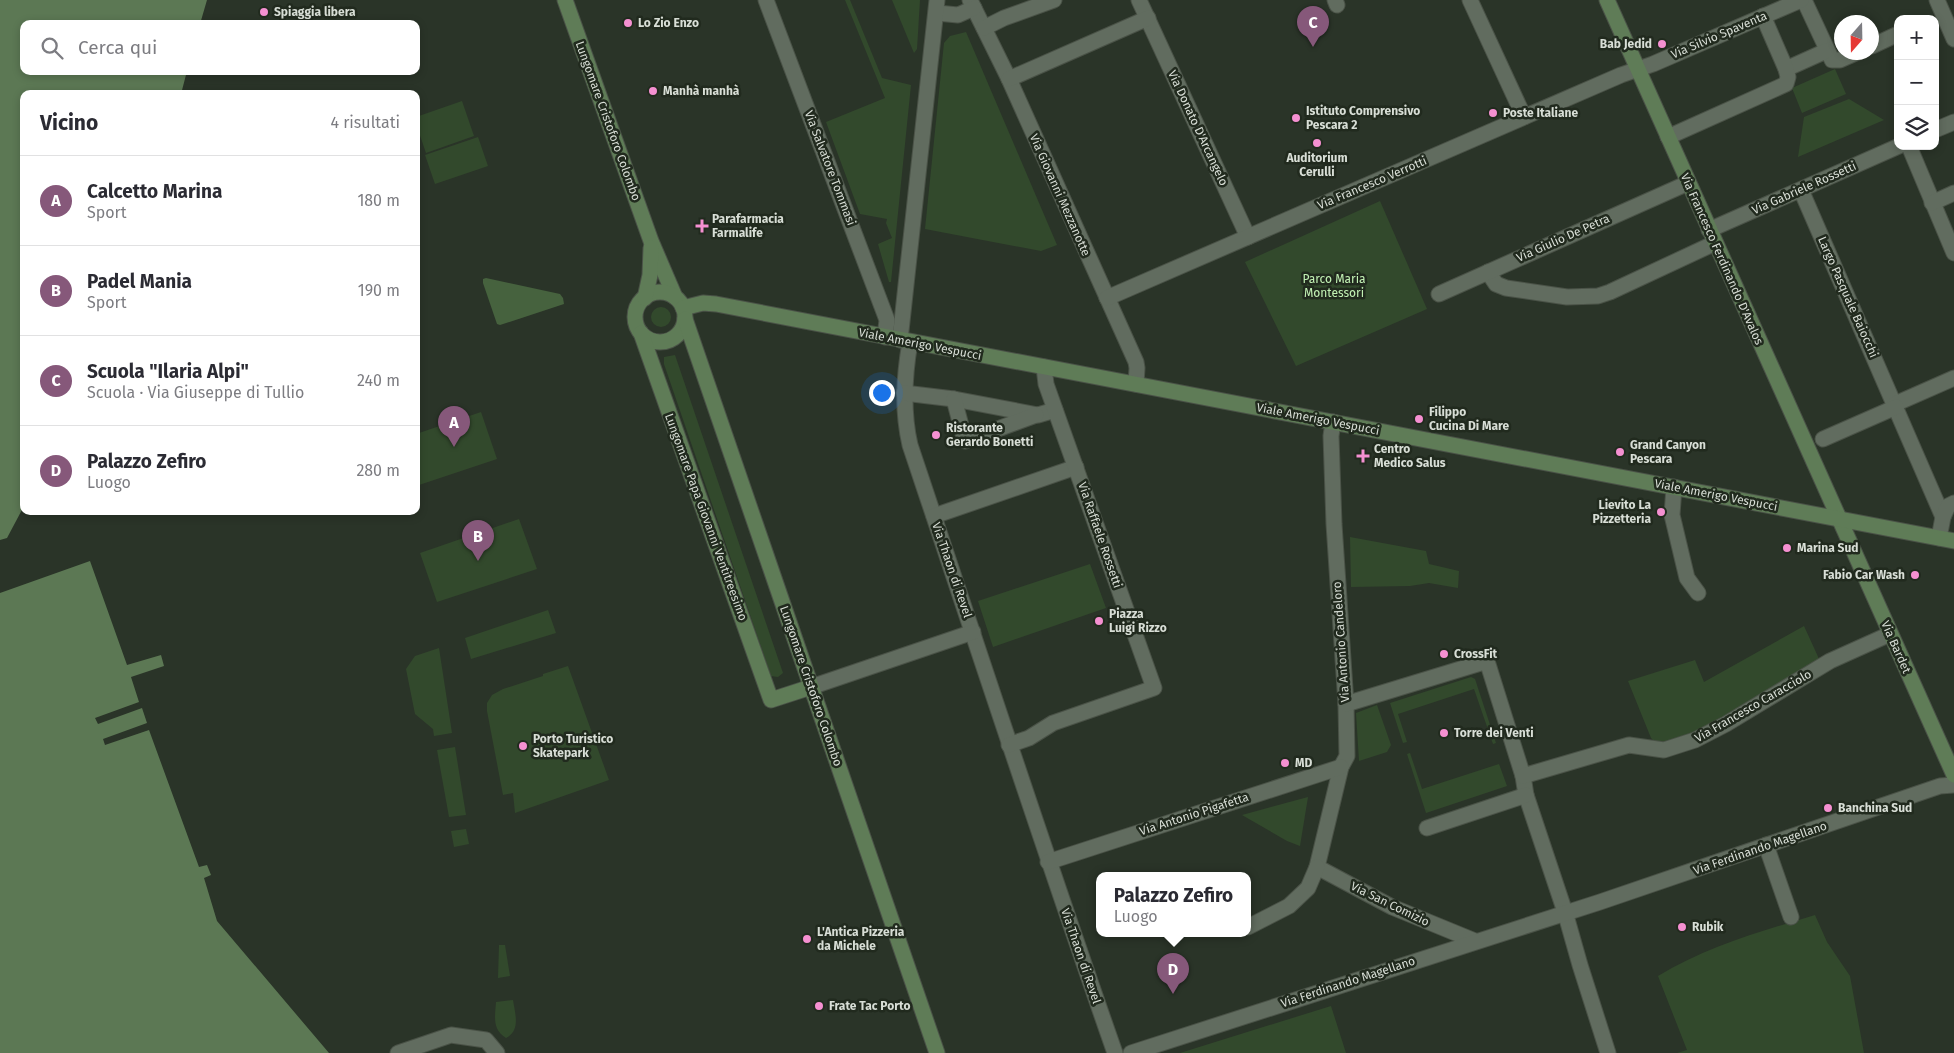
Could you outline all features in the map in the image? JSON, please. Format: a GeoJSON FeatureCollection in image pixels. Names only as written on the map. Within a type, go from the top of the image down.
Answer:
{"type":"FeatureCollection","features":[{"type":"Feature","properties":{"kind":"street","name":"Lungomare Cristoforo Colombo"},"geometry":{"type":"LineString","coordinates":[[566,0],[651,241],[681,308],[937,1053]]}},
{"type":"Feature","properties":{"kind":"street","name":"Via Salvatore Tommasi"},"geometry":{"type":"LineString","coordinates":[[766,0],[887,320],[899,340]]}},
{"type":"Feature","properties":{"kind":"street"},"geometry":{"type":"LineString","coordinates":[[984,28],[1004,18],[1054,0]]}},
{"type":"Feature","properties":{"kind":"street","name":"Via Donato D'Arcangelo"},"geometry":{"type":"LineString","coordinates":[[1139,0],[1248,237]]}},
{"type":"Feature","properties":{"kind":"street"},"geometry":{"type":"LineString","coordinates":[[1470,0],[1524,117]]}},
{"type":"Feature","properties":{"kind":"street","name":"Via Francesco Ferdinando D'Avalos"},"geometry":{"type":"LineString","coordinates":[[1607,0],[1838,519]]}},
{"type":"Feature","properties":{"kind":"street"},"geometry":{"type":"LineString","coordinates":[[1802,0],[1829,57],[1836,62],[1840,60]]}},
{"type":"Feature","properties":{"kind":"street","name":"Via Silvio Spaventa"},"geometry":{"type":"LineString","coordinates":[[1638,69],[1802,0]]}},
{"type":"Feature","properties":{"kind":"street"},"geometry":{"type":"LineString","coordinates":[[1937,0],[1938,15]]}},
{"type":"Feature","properties":{"kind":"street","name":"Via Giovanni Mezzanotte"},"geometry":{"type":"LineString","coordinates":[[899,340],[937,6],[958,15],[972,4],[1009,79],[1136,362],[1136,384]]}},
{"type":"Feature","properties":{"kind":"street"},"geometry":{"type":"LineString","coordinates":[[1668,137],[1786,84],[1788,77],[1786,69],[1763,16]]}},
{"type":"Feature","properties":{"kind":"street"},"geometry":{"type":"LineString","coordinates":[[1939,17],[1954,39]]}},
{"type":"Feature","properties":{"kind":"street"},"geometry":{"type":"LineString","coordinates":[[1009,79],[1148,18]]}},
{"type":"Feature","properties":{"kind":"street"},"geometry":{"type":"LineString","coordinates":[[1879,43],[1894,36]]}},
{"type":"Feature","properties":{"kind":"street"},"geometry":{"type":"LineString","coordinates":[[1786,69],[1826,51]]}},
{"type":"Feature","properties":{"kind":"street","name":"Via Francesco Verrotti"},"geometry":{"type":"LineString","coordinates":[[1107,298],[1638,69]]}},
{"type":"Feature","properties":{"kind":"street"},"geometry":{"type":"LineString","coordinates":[[1939,128],[1954,122]]}},
{"type":"Feature","properties":{"kind":"street","name":"Via Gabriele Rossetti"},"geometry":{"type":"LineString","coordinates":[[1488,272],[1496,284],[1506,288],[1567,297],[1598,296],[1610,292],[1801,190],[1894,148]]}},
{"type":"Feature","properties":{"kind":"street"},"geometry":{"type":"LineString","coordinates":[[1910,150],[1954,253]]}},
{"type":"Feature","properties":{"kind":"street","name":"Via Giulio De Petra"},"geometry":{"type":"LineString","coordinates":[[1439,294],[1688,183]]}},
{"type":"Feature","properties":{"kind":"street","name":"Largo Pasquale Baiocchi"},"geometry":{"type":"LineString","coordinates":[[1801,190],[1943,517]]}},
{"type":"Feature","properties":{"kind":"street"},"geometry":{"type":"LineString","coordinates":[[1932,203],[1954,194]]}},
{"type":"Feature","properties":{"kind":"street","name":"Lungomare Cristoforo Colombo"},"geometry":{"type":"LineString","coordinates":[[645,298],[650,275],[651,241]]}},
{"type":"Feature","properties":{"kind":"street"},"geometry":{"type":"LineString","coordinates":[[660,293],[681,308],[683,327],[672,339],[664,342],[647,339],[641,333],[635,320],[636,311],[645,298],[652,294],[660,293]]}},
{"type":"Feature","properties":{"kind":"street","name":"Viale Amerigo Vespucci"},"geometry":{"type":"LineString","coordinates":[[681,308],[703,302],[716,304],[1947,540]]}},
{"type":"Feature","properties":{"kind":"street","name":"Lungomare Papa Giovanni Ventitreesimo"},"geometry":{"type":"LineString","coordinates":[[641,333],[771,700],[811,688]]}},
{"type":"Feature","properties":{"kind":"street","name":"Via Thaon di Revel"},"geometry":{"type":"LineString","coordinates":[[899,340],[905,424],[908,438],[973,632],[1008,745],[1115,1053]]}},
{"type":"Feature","properties":{"kind":"street","name":"Via Raffaele Rossetti"},"geometry":{"type":"LineString","coordinates":[[1008,745],[1030,738],[1053,723],[1154,688],[1046,384],[1044,367]]}},
{"type":"Feature","properties":{"kind":"street"},"geometry":{"type":"LineString","coordinates":[[1822,440],[1954,378]]}},
{"type":"Feature","properties":{"kind":"street"},"geometry":{"type":"LineString","coordinates":[[904,393],[954,399],[1038,415]]}},
{"type":"Feature","properties":{"kind":"street"},"geometry":{"type":"LineString","coordinates":[[954,399],[965,441],[1055,410]]}},
{"type":"Feature","properties":{"kind":"street","name":"Via Antonio Candeloro"},"geometry":{"type":"LineString","coordinates":[[1251,925],[1289,906],[1308,888],[1318,862],[1341,767],[1347,756],[1346,704],[1334,524],[1331,436],[1333,422]]}},
{"type":"Feature","properties":{"kind":"street","name":"Via Raffaele Rossetti"},"geometry":{"type":"LineString","coordinates":[[934,516],[1076,467]]}},
{"type":"Feature","properties":{"kind":"street"},"geometry":{"type":"LineString","coordinates":[[1674,487],[1672,515],[1686,578],[1698,593]]}},
{"type":"Feature","properties":{"kind":"street"},"geometry":{"type":"LineString","coordinates":[[1947,540],[1943,517],[1948,506],[1954,503]]}},
{"type":"Feature","properties":{"kind":"street","name":"Via Bardet"},"geometry":{"type":"LineString","coordinates":[[1838,519],[1954,775]]}},
{"type":"Feature","properties":{"kind":"street"},"geometry":{"type":"LineString","coordinates":[[811,688],[973,632]]}},
{"type":"Feature","properties":{"kind":"street","name":"Via Francesco Caracciolo"},"geometry":{"type":"LineString","coordinates":[[1523,776],[1629,745],[1664,750],[1681,746],[1709,734],[1830,661],[1890,634]]}},
{"type":"Feature","properties":{"kind":"street"},"geometry":{"type":"LineString","coordinates":[[1346,704],[1487,661],[1523,776],[1526,795],[1566,912],[1580,965],[1608,1053]]}},
{"type":"Feature","properties":{"kind":"street","name":"Via Antonio Pigafetta"},"geometry":{"type":"LineString","coordinates":[[1048,862],[1341,767]]}},
{"type":"Feature","properties":{"kind":"street","name":"Via Ferdinando Magellano"},"geometry":{"type":"LineString","coordinates":[[1131,1053],[1566,912],[1940,786],[1954,785]]}},
{"type":"Feature","properties":{"kind":"street"},"geometry":{"type":"LineString","coordinates":[[1427,828],[1526,795]]}},
{"type":"Feature","properties":{"kind":"street"},"geometry":{"type":"LineString","coordinates":[[1766,845],[1791,917]]}},
{"type":"Feature","properties":{"kind":"street","name":"Via San Comizio"},"geometry":{"type":"LineString","coordinates":[[1318,862],[1392,907],[1475,942]]}},
{"type":"Feature","properties":{"kind":"street"},"geometry":{"type":"LineString","coordinates":[[398,1053],[451,1035],[486,1040],[497,1053]]}},
{"type":"Feature","properties":{"kind":"green space"},"geometry":{"type":"Polygon","coordinates":[[[845,0],[850,0],[882,78],[911,85],[891,282],[889,282],[878,244],[892,238],[886,223],[887,219],[860,214],[826,122],[885,98],[845,0]]]}},
{"type":"Feature","properties":{"kind":"green space"},"geometry":{"type":"Polygon","coordinates":[[[892,0],[920,0],[917,49],[914,53],[892,0]]]}},
{"type":"Feature","properties":{"kind":"green space"},"geometry":{"type":"Polygon","coordinates":[[[966,32],[1057,245],[1041,251],[925,229],[944,43],[950,36],[966,32]]]}},
{"type":"Feature","properties":{"kind":"green space"},"geometry":{"type":"Polygon","coordinates":[[[1835,69],[1846,94],[1802,113],[1792,88],[1835,69]]]}},
{"type":"Feature","properties":{"kind":"green space"},"geometry":{"type":"Polygon","coordinates":[[[1849,99],[1884,120],[1798,157],[1804,117],[1849,99]]]}},
{"type":"Feature","properties":{"kind":"green space"},"geometry":{"type":"Polygon","coordinates":[[[462,101],[474,136],[426,153],[420,136],[420,116],[462,101]]]}},
{"type":"Feature","properties":{"kind":"green space"},"geometry":{"type":"Polygon","coordinates":[[[478,137],[488,166],[435,184],[425,155],[478,137]]]}},
{"type":"Feature","properties":{"kind":"green space","name":"Parco Maria Montessori"},"geometry":{"type":"Polygon","coordinates":[[[1380,201],[1427,309],[1296,366],[1245,262],[1380,201]]]}},
{"type":"Feature","properties":{"kind":"green space"},"geometry":{"type":"Polygon","coordinates":[[[661,307],[668,310],[671,317],[668,324],[661,327],[654,324],[651,317],[654,310],[661,307]]]}},
{"type":"Feature","properties":{"kind":"green space"},"geometry":{"type":"Polygon","coordinates":[[[675,355],[783,673],[778,677],[771,676],[664,364],[664,357],[675,355]]]}},
{"type":"Feature","properties":{"kind":"green space"},"geometry":{"type":"Polygon","coordinates":[[[481,412],[497,459],[420,485],[420,433],[481,412]]]}},
{"type":"Feature","properties":{"kind":"green space"},"geometry":{"type":"Polygon","coordinates":[[[519,519],[537,569],[437,602],[420,553],[519,519]]]}},
{"type":"Feature","properties":{"kind":"green space"},"geometry":{"type":"Polygon","coordinates":[[[1350,537],[1426,551],[1429,564],[1459,571],[1458,588],[1429,583],[1410,586],[1351,587],[1350,537]]]}},
{"type":"Feature","properties":{"kind":"green space"},"geometry":{"type":"Polygon","coordinates":[[[1090,564],[1106,608],[993,647],[978,601],[1090,564]]]}},
{"type":"Feature","properties":{"kind":"green space"},"geometry":{"type":"Polygon","coordinates":[[[548,610],[556,633],[471,659],[465,638],[548,610]]]}},
{"type":"Feature","properties":{"kind":"green space"},"geometry":{"type":"Polygon","coordinates":[[[1804,626],[1820,661],[1700,732],[1671,743],[1655,742],[1651,738],[1628,681],[1695,660],[1704,682],[1804,626]]]}},
{"type":"Feature","properties":{"kind":"green space"},"geometry":{"type":"Polygon","coordinates":[[[439,648],[452,733],[434,736],[433,729],[415,714],[406,669],[415,656],[439,648]]]}},
{"type":"Feature","properties":{"kind":"green space"},"geometry":{"type":"Polygon","coordinates":[[[568,666],[609,780],[515,813],[513,793],[503,795],[487,703],[492,695],[503,689],[568,666]]]}},
{"type":"Feature","properties":{"kind":"green space"},"geometry":{"type":"Polygon","coordinates":[[[1471,677],[1475,679],[1496,743],[1493,744],[1474,689],[1398,714],[1407,742],[1403,743],[1390,703],[1471,677]]]}},
{"type":"Feature","properties":{"kind":"green space"},"geometry":{"type":"Polygon","coordinates":[[[1377,705],[1391,745],[1387,752],[1359,761],[1356,713],[1377,705]]]}},
{"type":"Feature","properties":{"kind":"green space"},"geometry":{"type":"Polygon","coordinates":[[[455,747],[466,815],[449,817],[437,750],[455,747]]]}},
{"type":"Feature","properties":{"kind":"green space"},"geometry":{"type":"Polygon","coordinates":[[[1410,753],[1422,789],[1499,764],[1507,786],[1426,813],[1407,754],[1410,753]]]}},
{"type":"Feature","properties":{"kind":"green space"},"geometry":{"type":"Polygon","coordinates":[[[1308,797],[1300,846],[1287,841],[1242,815],[1308,797]]]}},
{"type":"Feature","properties":{"kind":"green space"},"geometry":{"type":"Polygon","coordinates":[[[466,829],[469,844],[454,847],[451,831],[466,829]]]}},
{"type":"Feature","properties":{"kind":"green space"},"geometry":{"type":"Polygon","coordinates":[[[1815,915],[1827,942],[1850,976],[1864,1053],[1677,1053],[1687,1050],[1658,976],[1715,948],[1815,915]]]}},
{"type":"Feature","properties":{"kind":"green space"},"geometry":{"type":"Polygon","coordinates":[[[499,945],[505,945],[510,976],[498,978],[499,945]]]}},
{"type":"Feature","properties":{"kind":"green space"},"geometry":{"type":"Polygon","coordinates":[[[513,1000],[516,1021],[514,1031],[506,1038],[496,1027],[496,1002],[513,1000]]]}},
{"type":"Feature","properties":{"kind":"green space"},"geometry":{"type":"Polygon","coordinates":[[[1331,1006],[1346,1053],[1180,1053],[1331,1006]]]}},
{"type":"Feature","properties":{"kind":"shaded area"},"geometry":{"type":"Polygon","coordinates":[[[0,0],[207,0],[201,20],[20,20],[20,75],[186,75],[182,90],[20,90],[20,514],[7,538],[0,540],[0,0]]]}},
{"type":"Feature","properties":{"kind":"shaded area"},"geometry":{"type":"Polygon","coordinates":[[[486,278],[560,294],[564,304],[500,325],[497,324],[483,283],[483,279],[486,278]]]}},
{"type":"Feature","properties":{"kind":"shaded area"},"geometry":{"type":"Polygon","coordinates":[[[90,561],[127,665],[161,655],[164,666],[131,677],[139,702],[95,718],[98,724],[142,708],[147,723],[103,739],[105,745],[149,730],[199,867],[207,865],[211,875],[204,878],[217,921],[329,1053],[0,1053],[0,593],[90,561]]]}},
{"type":"Feature","properties":{"kind":"place","name":"Spiaggia libera"},"geometry":{"type":"Point","coordinates":[264,12]}},
{"type":"Feature","properties":{"kind":"place","name":"Lo Zio Enzo"},"geometry":{"type":"Point","coordinates":[628,23]}},
{"type":"Feature","properties":{"kind":"place","name":"Bab Jedid"},"geometry":{"type":"Point","coordinates":[1662,44]}},
{"type":"Feature","properties":{"kind":"place","name":"Scuola \"Ilaria Alpi\""},"geometry":{"type":"Point","coordinates":[1313,47]}},
{"type":"Feature","properties":{"kind":"place","name":"Manhà manhà"},"geometry":{"type":"Point","coordinates":[653,91]}},
{"type":"Feature","properties":{"kind":"place","name":"Poste Italiane"},"geometry":{"type":"Point","coordinates":[1493,113]}},
{"type":"Feature","properties":{"kind":"place","name":"Istituto Comprensivo Pescara 2"},"geometry":{"type":"Point","coordinates":[1296,118]}},
{"type":"Feature","properties":{"kind":"place","name":"Auditorium Cerulli"},"geometry":{"type":"Point","coordinates":[1317,143]}},
{"type":"Feature","properties":{"kind":"place","name":"Parafarmacia Farmalife"},"geometry":{"type":"Point","coordinates":[702,226]}},
{"type":"Feature","properties":{"kind":"place","name":"Filippo Cucina Di Mare"},"geometry":{"type":"Point","coordinates":[1419,419]}},
{"type":"Feature","properties":{"kind":"place","name":"Ristorante Gerardo Bonetti"},"geometry":{"type":"Point","coordinates":[936,435]}},
{"type":"Feature","properties":{"kind":"place","name":"Calcetto Marina"},"geometry":{"type":"Point","coordinates":[454,447]}},
{"type":"Feature","properties":{"kind":"place","name":"Grand Canyon Pescara"},"geometry":{"type":"Point","coordinates":[1620,452]}},
{"type":"Feature","properties":{"kind":"place","name":"Centro Medico Salus"},"geometry":{"type":"Point","coordinates":[1363,456]}},
{"type":"Feature","properties":{"kind":"place","name":"Lievito La Pizzetteria"},"geometry":{"type":"Point","coordinates":[1661,512]}},
{"type":"Feature","properties":{"kind":"place","name":"Marina Sud"},"geometry":{"type":"Point","coordinates":[1787,548]}},
{"type":"Feature","properties":{"kind":"place","name":"Padel Mania"},"geometry":{"type":"Point","coordinates":[478,561]}},
{"type":"Feature","properties":{"kind":"place","name":"Fabio Car Wash"},"geometry":{"type":"Point","coordinates":[1915,575]}},
{"type":"Feature","properties":{"kind":"place","name":"Piazza Luigi Rizzo"},"geometry":{"type":"Point","coordinates":[1099,621]}},
{"type":"Feature","properties":{"kind":"place","name":"CrossFit"},"geometry":{"type":"Point","coordinates":[1444,654]}},
{"type":"Feature","properties":{"kind":"place","name":"Torre dei Venti"},"geometry":{"type":"Point","coordinates":[1444,733]}},
{"type":"Feature","properties":{"kind":"place","name":"Porto Turistico Skatepark"},"geometry":{"type":"Point","coordinates":[523,746]}},
{"type":"Feature","properties":{"kind":"place","name":"MD"},"geometry":{"type":"Point","coordinates":[1285,763]}},
{"type":"Feature","properties":{"kind":"place","name":"Banchina Sud"},"geometry":{"type":"Point","coordinates":[1828,808]}},
{"type":"Feature","properties":{"kind":"place","name":"Rubik"},"geometry":{"type":"Point","coordinates":[1682,927]}},
{"type":"Feature","properties":{"kind":"place","name":"L'Antica Pizzeria da Michele"},"geometry":{"type":"Point","coordinates":[807,939]}},
{"type":"Feature","properties":{"kind":"place","name":"Palazzo Zefiro"},"geometry":{"type":"Point","coordinates":[1173,994]}},
{"type":"Feature","properties":{"kind":"place","name":"Frate Tac Porto"},"geometry":{"type":"Point","coordinates":[819,1006]}}]}
